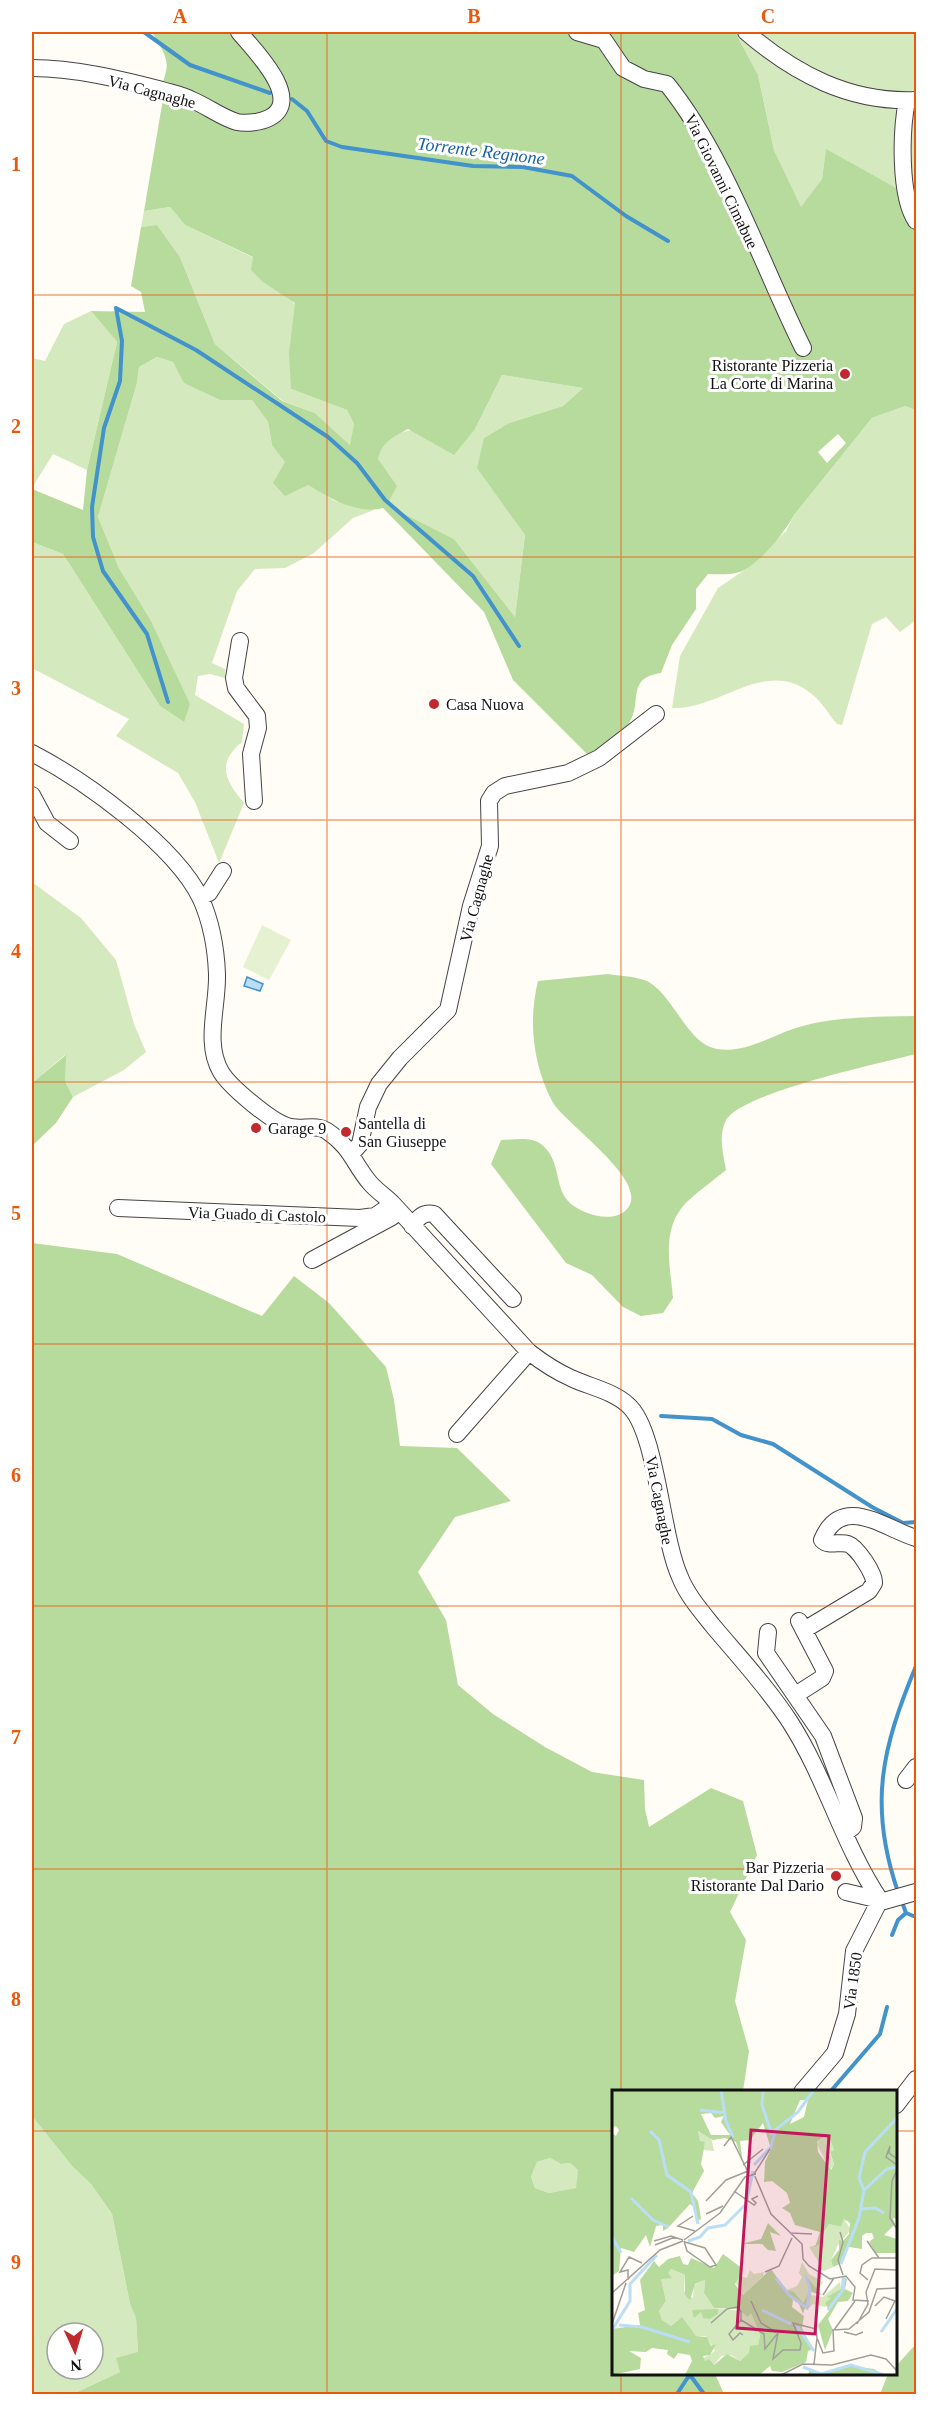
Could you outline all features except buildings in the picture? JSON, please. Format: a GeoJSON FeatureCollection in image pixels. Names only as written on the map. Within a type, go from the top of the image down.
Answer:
{"type":"FeatureCollection","features":[{"type":"Feature","properties":{"kind":"street","name":"Via Cagnaghe"},"geometry":{"type":"LineString","coordinates":[[32,68],[53,68],[144,85],[190,99],[237,122],[262,121],[273,116],[282,98],[275,78],[239,32]]}},
{"type":"Feature","properties":{"kind":"street","name":"Via Giovanni Cimabue"},"geometry":{"type":"LineString","coordinates":[[577,32],[604,40],[623,68],[644,79],[667,84],[688,111],[712,154],[803,348]]}},
{"type":"Feature","properties":{"kind":"street"},"geometry":{"type":"LineString","coordinates":[[746,32],[807,77],[858,96],[912,101],[903,122],[903,176],[916,221]]}},
{"type":"Feature","properties":{"kind":"street"},"geometry":{"type":"LineString","coordinates":[[240,641],[234,678],[236,688],[257,716],[258,728],[251,754],[254,801]]}},
{"type":"Feature","properties":{"kind":"street","name":"Via Cagnaghe"},"geometry":{"type":"LineString","coordinates":[[352,1153],[360,1144],[368,1107],[379,1084],[448,1010],[471,906],[490,846],[489,801],[494,793],[506,786],[568,773],[599,758],[656,714]]}},
{"type":"Feature","properties":{"kind":"street","name":"Via Cagnaghe"},"geometry":{"type":"LineString","coordinates":[[32,753],[51,763],[133,821],[167,854],[200,897],[216,943],[217,982],[212,1041],[221,1072],[232,1084],[281,1123],[288,1127],[323,1129],[352,1153],[370,1183],[397,1208],[529,1352],[549,1367],[606,1392],[629,1405],[641,1421],[649,1444],[670,1552],[680,1580],[696,1604],[789,1721],[865,1878],[885,1900]]}},
{"type":"Feature","properties":{"kind":"street"},"geometry":{"type":"LineString","coordinates":[[32,795],[47,823],[69,841]]}},
{"type":"Feature","properties":{"kind":"street"},"geometry":{"type":"LineString","coordinates":[[200,897],[209,893],[223,871]]}},
{"type":"Feature","properties":{"kind":"street","name":"Via Guado di Castolo"},"geometry":{"type":"LineString","coordinates":[[118,1208],[360,1218],[375,1216],[397,1208]]}},
{"type":"Feature","properties":{"kind":"street"},"geometry":{"type":"LineString","coordinates":[[312,1260],[397,1208]]}},
{"type":"Feature","properties":{"kind":"street"},"geometry":{"type":"LineString","coordinates":[[412,1226],[419,1217],[427,1213],[434,1214],[513,1299]]}},
{"type":"Feature","properties":{"kind":"street"},"geometry":{"type":"LineString","coordinates":[[458,1434],[529,1352]]}},
{"type":"Feature","properties":{"kind":"street"},"geometry":{"type":"LineString","coordinates":[[797,1694],[822,1678],[825,1671],[801,1626],[869,1591],[874,1584],[858,1551],[848,1544],[823,1542],[830,1527],[842,1517],[855,1514],[916,1538]]}},
{"type":"Feature","properties":{"kind":"street"},"geometry":{"type":"LineString","coordinates":[[768,1632],[766,1653],[797,1694],[823,1736],[854,1818],[853,1827],[845,1833]]}},
{"type":"Feature","properties":{"kind":"street"},"geometry":{"type":"LineString","coordinates":[[846,1892],[885,1900],[916,1892]]}},
{"type":"Feature","properties":{"kind":"street","name":"Via 1850"},"geometry":{"type":"LineString","coordinates":[[803,2090],[835,2053],[847,2014],[854,1951],[885,1900]]}},
{"type":"Feature","properties":{"kind":"street"},"geometry":{"type":"LineString","coordinates":[[897,2103],[916,2079]]}},
{"type":"Feature","properties":{"kind":"green space"},"geometry":{"type":"Polygon","coordinates":[[[152,32],[735,32],[758,75],[774,150],[801,207],[822,179],[826,149],[916,199],[916,410],[905,406],[872,418],[779,537],[759,559],[737,573],[708,574],[696,589],[696,609],[672,645],[661,673],[643,680],[639,686],[629,723],[588,755],[513,680],[484,612],[383,508],[373,510],[344,504],[308,485],[285,496],[273,483],[285,462],[272,445],[268,422],[252,400],[220,400],[184,383],[173,362],[157,357],[139,367],[137,383],[98,517],[119,568],[150,619],[190,704],[184,722],[160,706],[63,554],[32,542],[32,489],[83,510],[87,470],[117,342],[91,311],[145,312],[141,292],[131,286],[141,227],[157,225],[180,257],[215,344],[282,401],[315,413],[350,445],[354,424],[347,410],[291,389],[289,353],[295,303],[263,282],[251,270],[253,257],[185,225],[170,207],[144,211],[167,66],[165,56],[152,32]],[[502,375],[475,429],[454,455],[408,429],[385,444],[378,459],[397,486],[387,505],[454,539],[515,617],[525,535],[477,468],[484,438],[509,423],[563,406],[583,388],[502,375]],[[838,434],[818,452],[827,463],[846,443],[838,434]]]}},
{"type":"Feature","properties":{"kind":"green space"},"geometry":{"type":"Polygon","coordinates":[[[735,32],[916,32],[916,199],[826,150],[822,179],[801,208],[774,150],[758,75],[735,32]]]}},
{"type":"Feature","properties":{"kind":"green space"},"geometry":{"type":"Polygon","coordinates":[[[170,207],[185,225],[254,258],[295,304],[291,389],[347,410],[354,424],[351,446],[315,413],[283,401],[215,344],[180,257],[157,225],[141,227],[144,211],[170,207]]]}},
{"type":"Feature","properties":{"kind":"green space"},"geometry":{"type":"Polygon","coordinates":[[[91,311],[117,342],[87,470],[53,454],[32,488],[32,358],[45,361],[64,324],[91,311]]]}},
{"type":"Feature","properties":{"kind":"green space"},"geometry":{"type":"Polygon","coordinates":[[[157,357],[173,362],[185,383],[220,400],[252,400],[268,422],[272,445],[308,485],[335,501],[374,510],[353,518],[314,553],[285,568],[255,569],[237,591],[212,663],[225,669],[225,678],[210,674],[198,676],[195,695],[244,724],[242,742],[229,757],[226,772],[232,787],[244,803],[219,863],[195,802],[178,773],[116,736],[129,719],[32,668],[32,542],[63,554],[160,706],[184,722],[150,619],[119,568],[98,517],[137,383],[139,367],[157,357]]]}},
{"type":"Feature","properties":{"kind":"green space"},"geometry":{"type":"Polygon","coordinates":[[[502,375],[583,388],[563,406],[509,423],[484,438],[507,508],[525,535],[515,617],[454,539],[387,505],[378,465],[381,447],[390,438],[402,432],[433,428],[475,429],[502,375]]]}},
{"type":"Feature","properties":{"kind":"green space"},"geometry":{"type":"Polygon","coordinates":[[[905,406],[916,410],[916,620],[900,632],[886,617],[872,624],[842,725],[837,724],[813,695],[796,684],[778,680],[744,687],[690,706],[672,708],[680,656],[718,588],[746,569],[786,531],[794,515],[872,418],[905,406]]]}},
{"type":"Feature","properties":{"kind":"green space"},"geometry":{"type":"Polygon","coordinates":[[[32,882],[81,918],[116,960],[134,1024],[146,1052],[124,1070],[73,1097],[65,1081],[65,1055],[32,1083],[32,882]]]}},
{"type":"Feature","properties":{"kind":"green space"},"geometry":{"type":"Polygon","coordinates":[[[262,925],[291,940],[269,980],[243,967],[262,925]]]}},
{"type":"Feature","properties":{"kind":"green space"},"geometry":{"type":"Polygon","coordinates":[[[608,974],[640,979],[653,985],[698,1039],[716,1049],[738,1049],[805,1025],[820,1022],[852,1018],[916,1016],[916,1054],[813,1080],[783,1090],[737,1110],[726,1120],[722,1138],[726,1170],[680,1210],[670,1233],[669,1259],[673,1298],[663,1313],[641,1316],[623,1307],[592,1275],[566,1263],[491,1164],[501,1140],[527,1139],[537,1142],[552,1157],[564,1195],[573,1206],[596,1216],[605,1217],[620,1214],[626,1210],[631,1199],[628,1185],[604,1154],[552,1101],[540,1072],[534,1042],[533,1011],[538,981],[608,974]]]}},
{"type":"Feature","properties":{"kind":"green space"},"geometry":{"type":"Polygon","coordinates":[[[66,1055],[65,1081],[73,1097],[56,1123],[32,1146],[32,1083],[66,1055]]]}},
{"type":"Feature","properties":{"kind":"green space"},"geometry":{"type":"Polygon","coordinates":[[[32,1243],[117,1254],[262,1316],[294,1276],[329,1303],[386,1367],[394,1400],[400,1446],[457,1448],[511,1501],[455,1517],[418,1572],[446,1620],[458,1685],[493,1714],[545,1747],[592,1772],[644,1780],[645,1809],[649,1827],[711,1788],[743,1801],[757,1855],[730,1912],[746,1940],[735,2001],[749,2051],[743,2090],[612,2090],[612,2375],[715,2375],[724,2394],[73,2394],[120,2372],[116,2358],[138,2352],[136,2318],[130,2304],[112,2214],[91,2184],[72,2166],[32,2116],[32,1243]],[[550,2158],[537,2162],[531,2177],[535,2188],[549,2193],[576,2188],[578,2170],[570,2163],[561,2164],[550,2158]]]}},
{"type":"Feature","properties":{"kind":"green space"},"geometry":{"type":"Polygon","coordinates":[[[32,2116],[72,2166],[91,2184],[112,2214],[130,2304],[136,2317],[138,2353],[117,2358],[120,2372],[105,2379],[105,2321],[45,2321],[45,2381],[101,2381],[73,2394],[32,2394],[32,2116]]]}},
{"type":"Feature","properties":{"kind":"green space"},"geometry":{"type":"Polygon","coordinates":[[[550,2158],[561,2164],[570,2163],[578,2170],[577,2188],[549,2193],[535,2188],[531,2177],[537,2162],[550,2158]]]}},
{"type":"Feature","properties":{"kind":"green space"},"geometry":{"type":"Polygon","coordinates":[[[916,2344],[916,2394],[880,2394],[888,2375],[897,2375],[897,2365],[916,2344]]]}},
{"type":"Feature","properties":{"kind":"water"},"geometry":{"type":"Polygon","coordinates":[[[247,977],[263,984],[260,991],[244,986],[247,977]]]}},
{"type":"Feature","properties":{"kind":"waterway","name":"Torrente Regnone"},"geometry":{"type":"LineString","coordinates":[[144,32],[190,65],[270,93]]}},
{"type":"Feature","properties":{"kind":"waterway","name":"Torrente Regnone"},"geometry":{"type":"LineString","coordinates":[[292,99],[307,111],[326,141],[342,147],[473,166],[523,167],[572,176],[626,216],[668,241]]}},
{"type":"Feature","properties":{"kind":"waterway"},"geometry":{"type":"LineString","coordinates":[[116,308],[196,350],[328,437],[357,463],[385,500],[473,576],[519,646]]}},
{"type":"Feature","properties":{"kind":"waterway"},"geometry":{"type":"LineString","coordinates":[[116,308],[122,341],[120,381],[104,428],[92,507],[93,537],[103,571],[147,634],[168,702]]}},
{"type":"Feature","properties":{"kind":"waterway"},"geometry":{"type":"LineString","coordinates":[[661,1416],[712,1419],[741,1435],[773,1444],[872,1507],[903,1523],[916,1522]]}},
{"type":"Feature","properties":{"kind":"waterway"},"geometry":{"type":"LineString","coordinates":[[898,1892],[883,1832],[883,1777],[887,1751],[895,1724],[916,1666]]}},
{"type":"Feature","properties":{"kind":"waterway"},"geometry":{"type":"LineString","coordinates":[[892,1935],[898,1920],[906,1913],[902,1902]]}},
{"type":"Feature","properties":{"kind":"waterway"},"geometry":{"type":"LineString","coordinates":[[906,1913],[916,1917]]}},
{"type":"Feature","properties":{"kind":"waterway"},"geometry":{"type":"LineString","coordinates":[[832,2090],[880,2034],[887,2007]]}},
{"type":"Feature","properties":{"kind":"waterway"},"geometry":{"type":"LineString","coordinates":[[677,2394],[689,2375]]}},
{"type":"Feature","properties":{"kind":"waterway"},"geometry":{"type":"LineString","coordinates":[[690,2375],[704,2394]]}},
{"type":"Feature","properties":{"kind":"place","name":"Ristorante Pizzeria La Corte di Marina"},"geometry":{"type":"Point","coordinates":[845,374]}},
{"type":"Feature","properties":{"kind":"place","name":"Casa Nuova"},"geometry":{"type":"Point","coordinates":[434,704]}},
{"type":"Feature","properties":{"kind":"place","name":"Garage 9"},"geometry":{"type":"Point","coordinates":[256,1128]}},
{"type":"Feature","properties":{"kind":"place","name":"Santella di San Giuseppe"},"geometry":{"type":"Point","coordinates":[346,1132]}},
{"type":"Feature","properties":{"kind":"place","name":"Bar Pizzeria Ristorante Dal Dario"},"geometry":{"type":"Point","coordinates":[836,1876]}}]}
